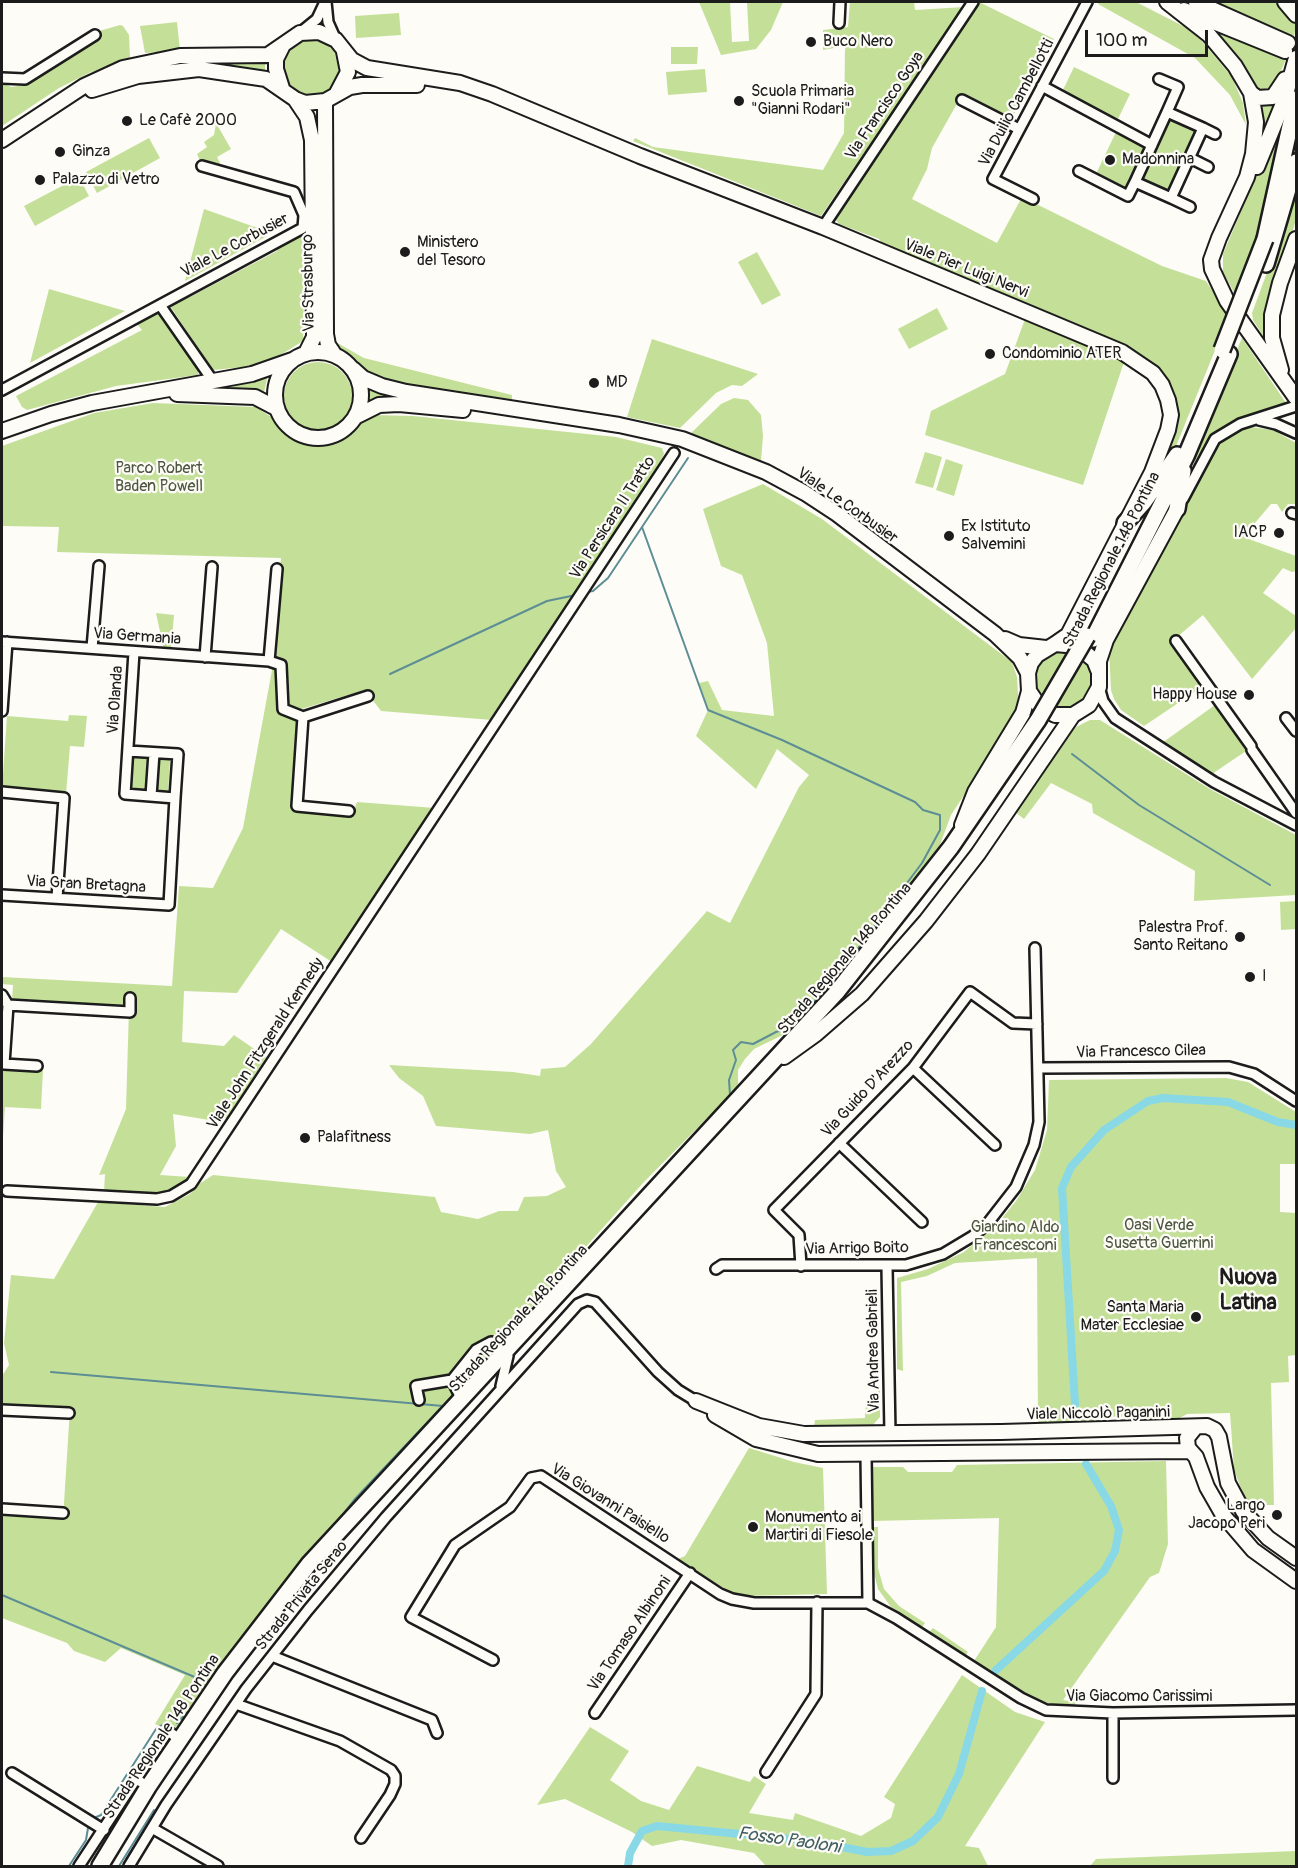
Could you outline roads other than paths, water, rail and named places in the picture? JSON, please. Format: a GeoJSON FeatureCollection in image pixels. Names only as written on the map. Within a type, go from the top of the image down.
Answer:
{"type":"FeatureCollection","features":[{"type":"Feature","properties":{"kind":"main road"},"geometry":{"type":"LineString","coordinates":[[1266,239],[1296,99]]}},
{"type":"Feature","properties":{"kind":"main road","name":"Strada Regionale 148 Pontina"},"geometry":{"type":"LineString","coordinates":[[1226,352],[1266,239],[1296,141]]}},
{"type":"Feature","properties":{"kind":"main road","name":"Strada Regionale 148 Pontina"},"geometry":{"type":"LineString","coordinates":[[100,1866],[142,1783],[180,1740],[309,1564],[455,1388],[509,1350],[621,1237],[894,934],[971,833],[1041,722],[1090,637],[1184,452],[1266,264],[1296,162]]}},
{"type":"Feature","properties":{"kind":"main road"},"geometry":{"type":"LineString","coordinates":[[1266,264],[1296,188]]}},
{"type":"Feature","properties":{"kind":"main road"},"geometry":{"type":"LineString","coordinates":[[1125,523],[1184,452]]}},
{"type":"Feature","properties":{"kind":"main road"},"geometry":{"type":"LineString","coordinates":[[1177,509],[1184,452]]}},
{"type":"Feature","properties":{"kind":"main road","name":"Strada Regionale 148 Pontina"},"geometry":{"type":"LineString","coordinates":[[259,1630],[509,1350],[836,993],[951,847],[1041,722]]}},
{"type":"Feature","properties":{"kind":"street"},"geometry":{"type":"LineString","coordinates":[[2,140],[57,103],[103,77],[140,63],[180,57],[258,57],[277,50],[317,19],[326,2]]}},
{"type":"Feature","properties":{"kind":"street"},"geometry":{"type":"LineString","coordinates":[[326,2],[328,21],[340,45],[348,72],[337,93]]}},
{"type":"Feature","properties":{"kind":"street"},"geometry":{"type":"LineString","coordinates":[[839,23],[840,2]]}},
{"type":"Feature","properties":{"kind":"street","name":"Via Francisco Goya"},"geometry":{"type":"LineString","coordinates":[[823,226],[973,2]]}},
{"type":"Feature","properties":{"kind":"street","name":"Via Duilio Cambellotti"},"geometry":{"type":"LineString","coordinates":[[1033,199],[993,178],[1087,2]]}},
{"type":"Feature","properties":{"kind":"street"},"geometry":{"type":"LineString","coordinates":[[1166,2],[1291,51]]}},
{"type":"Feature","properties":{"kind":"street"},"geometry":{"type":"LineString","coordinates":[[1166,2],[1209,35],[1235,66],[1251,93],[1257,98],[1273,97],[1279,91],[1291,51]]}},
{"type":"Feature","properties":{"kind":"street"},"geometry":{"type":"LineString","coordinates":[[1196,2],[1291,51]]}},
{"type":"Feature","properties":{"kind":"street"},"geometry":{"type":"LineString","coordinates":[[1285,2],[1296,15]]}},
{"type":"Feature","properties":{"kind":"street","name":"Viale Pier Luigi Nervi"},"geometry":{"type":"LineString","coordinates":[[300,33],[319,32],[340,45],[352,60],[367,68],[460,83],[823,226],[1122,352],[1153,373],[1168,400],[1171,415],[1168,430],[1152,472],[1068,635],[1050,646]]}},
{"type":"Feature","properties":{"kind":"street"},"geometry":{"type":"LineString","coordinates":[[2,78],[25,79],[95,35]]}},
{"type":"Feature","properties":{"kind":"street"},"geometry":{"type":"LineString","coordinates":[[282,88],[276,69],[280,50],[286,41]]}},
{"type":"Feature","properties":{"kind":"street"},"geometry":{"type":"LineString","coordinates":[[1278,361],[1230,293],[1220,265],[1224,246],[1284,101],[1291,51]]}},
{"type":"Feature","properties":{"kind":"street"},"geometry":{"type":"LineString","coordinates":[[75,94],[138,76],[199,69],[256,76],[282,88],[295,99],[305,103],[325,101]]}},
{"type":"Feature","properties":{"kind":"street"},"geometry":{"type":"LineString","coordinates":[[1079,171],[1128,196],[1178,87],[1159,79]]}},
{"type":"Feature","properties":{"kind":"street","name":"Viale Pier Luigi Nervi"},"geometry":{"type":"LineString","coordinates":[[325,101],[350,87],[375,84],[477,90]]}},
{"type":"Feature","properties":{"kind":"street"},"geometry":{"type":"LineString","coordinates":[[1042,86],[1152,145]]}},
{"type":"Feature","properties":{"kind":"street"},"geometry":{"type":"LineString","coordinates":[[1251,93],[1256,122],[1253,154],[1247,177],[1211,260],[1214,277],[1227,301],[1264,356],[1282,375],[1296,398]]}},
{"type":"Feature","properties":{"kind":"street","name":"Via Strasburgo"},"geometry":{"type":"LineString","coordinates":[[295,99],[307,117],[312,140],[314,337],[306,353]]}},
{"type":"Feature","properties":{"kind":"street"},"geometry":{"type":"LineString","coordinates":[[962,100],[1019,129]]}},
{"type":"Feature","properties":{"kind":"street","name":"Via Strasburgo"},"geometry":{"type":"LineString","coordinates":[[325,101],[326,334],[328,345],[334,354]]}},
{"type":"Feature","properties":{"kind":"street"},"geometry":{"type":"LineString","coordinates":[[1167,112],[1215,134]]}},
{"type":"Feature","properties":{"kind":"street"},"geometry":{"type":"LineString","coordinates":[[1171,198],[1203,128]]}},
{"type":"Feature","properties":{"kind":"street"},"geometry":{"type":"LineString","coordinates":[[1190,158],[1208,166]]}},
{"type":"Feature","properties":{"kind":"street","name":"Viale Le Corbusier"},"geometry":{"type":"LineString","coordinates":[[2,390],[303,228],[304,215],[294,192],[202,166]]}},
{"type":"Feature","properties":{"kind":"street"},"geometry":{"type":"LineString","coordinates":[[1135,182],[1190,207]]}},
{"type":"Feature","properties":{"kind":"street"},"geometry":{"type":"LineString","coordinates":[[1282,375],[1272,338],[1272,315],[1280,283],[1296,238]]}},
{"type":"Feature","properties":{"kind":"street"},"geometry":{"type":"LineString","coordinates":[[160,305],[213,381]]}},
{"type":"Feature","properties":{"kind":"street","name":"Viale Le Corbusier"},"geometry":{"type":"LineString","coordinates":[[2,431],[51,414],[133,395],[252,374],[306,353],[321,351],[334,354],[363,378],[382,386],[406,392],[619,425],[682,440],[766,472],[837,514],[995,634],[1020,658],[1028,673]]}},
{"type":"Feature","properties":{"kind":"street"},"geometry":{"type":"LineString","coordinates":[[276,408],[276,382],[291,360]]}},
{"type":"Feature","properties":{"kind":"street"},"geometry":{"type":"LineString","coordinates":[[353,369],[361,392],[357,416]]}},
{"type":"Feature","properties":{"kind":"street","name":"Viale Le Corbusier"},"geometry":{"type":"LineString","coordinates":[[133,395],[247,396],[265,400],[276,408],[283,421],[294,431],[314,438],[335,435],[348,427],[357,416],[379,405],[399,404],[478,411],[522,411]]}},
{"type":"Feature","properties":{"kind":"street"},"geometry":{"type":"LineString","coordinates":[[1296,406],[1225,431],[1215,439],[1106,640],[1098,670],[1103,701],[1115,718],[1214,782],[1296,825]]}},
{"type":"Feature","properties":{"kind":"street"},"geometry":{"type":"LineString","coordinates":[[1253,420],[1270,422],[1296,433]]}},
{"type":"Feature","properties":{"kind":"street","name":"Via Persicara II Tratto"},"geometry":{"type":"LineString","coordinates":[[577,600],[674,453]]}},
{"type":"Feature","properties":{"kind":"street"},"geometry":{"type":"LineString","coordinates":[[92,648],[99,566]]}},
{"type":"Feature","properties":{"kind":"street"},"geometry":{"type":"LineString","coordinates":[[205,657],[212,567]]}},
{"type":"Feature","properties":{"kind":"street"},"geometry":{"type":"LineString","coordinates":[[277,569],[269,661],[281,665],[284,709],[303,717],[368,696]]}},
{"type":"Feature","properties":{"kind":"street","name":"Viale John Fitzgerald Kennedy"},"geometry":{"type":"LineString","coordinates":[[2,1182],[4,1195],[157,1199],[171,1196],[191,1184],[465,760],[577,600]]}},
{"type":"Feature","properties":{"kind":"street","name":"Viale Le Corbusier"},"geometry":{"type":"LineString","coordinates":[[995,634],[1019,645],[1050,646]]}},
{"type":"Feature","properties":{"kind":"street"},"geometry":{"type":"LineString","coordinates":[[1176,641],[1296,813]]}},
{"type":"Feature","properties":{"kind":"street"},"geometry":{"type":"LineString","coordinates":[[2,713],[4,642]]}},
{"type":"Feature","properties":{"kind":"street","name":"Via Germania"},"geometry":{"type":"LineString","coordinates":[[4,642],[269,661]]}},
{"type":"Feature","properties":{"kind":"street"},"geometry":{"type":"LineString","coordinates":[[951,847],[975,792],[1023,713],[1029,691],[1028,673],[1031,663],[1050,646],[1077,646],[1094,660],[1098,670]]}},
{"type":"Feature","properties":{"kind":"street","name":"Via Olanda"},"geometry":{"type":"LineString","coordinates":[[134,652],[125,794],[175,798]]}},
{"type":"Feature","properties":{"kind":"street"},"geometry":{"type":"LineString","coordinates":[[784,1057],[816,1034],[862,994],[926,921],[978,854],[1073,715],[1089,705],[1099,687]]}},
{"type":"Feature","properties":{"kind":"street"},"geometry":{"type":"LineString","coordinates":[[1029,691],[1046,712],[1055,715],[1073,715]]}},
{"type":"Feature","properties":{"kind":"street"},"geometry":{"type":"LineString","coordinates":[[303,717],[297,806],[349,810]]}},
{"type":"Feature","properties":{"kind":"street"},"geometry":{"type":"LineString","coordinates":[[1286,718],[1296,731]]}},
{"type":"Feature","properties":{"kind":"street","name":"Via Olanda"},"geometry":{"type":"LineString","coordinates":[[128,751],[178,754],[169,905]]}},
{"type":"Feature","properties":{"kind":"street"},"geometry":{"type":"LineString","coordinates":[[151,796],[154,753]]}},
{"type":"Feature","properties":{"kind":"street"},"geometry":{"type":"LineString","coordinates":[[2,792],[64,798],[57,898]]}},
{"type":"Feature","properties":{"kind":"street"},"geometry":{"type":"LineString","coordinates":[[1275,814],[1283,810],[1284,794]]}},
{"type":"Feature","properties":{"kind":"street","name":"Via Gran Bretagna"},"geometry":{"type":"LineString","coordinates":[[2,895],[169,905]]}},
{"type":"Feature","properties":{"kind":"street","name":"Via Arrigo Boito"},"geometry":{"type":"LineString","coordinates":[[716,1269],[722,1265],[887,1267],[916,1263],[943,1254],[973,1236],[1004,1205],[1016,1187],[1034,1145],[1039,1122],[1035,948]]}},
{"type":"Feature","properties":{"kind":"street","name":"Via Guido D'Arezzo"},"geometry":{"type":"LineString","coordinates":[[801,1266],[799,1235],[774,1210],[913,1068],[970,992],[1012,1023],[1037,1024]]}},
{"type":"Feature","properties":{"kind":"street"},"geometry":{"type":"LineString","coordinates":[[2,995],[8,1005],[4,1064],[37,1066]]}},
{"type":"Feature","properties":{"kind":"street"},"geometry":{"type":"LineString","coordinates":[[8,1005],[130,1012],[130,998]]}},
{"type":"Feature","properties":{"kind":"street","name":"Via Francesco Cilea"},"geometry":{"type":"LineString","coordinates":[[1039,1068],[1215,1066],[1243,1070],[1266,1080],[1296,1101]]}},
{"type":"Feature","properties":{"kind":"street"},"geometry":{"type":"LineString","coordinates":[[913,1068],[995,1145]]}},
{"type":"Feature","properties":{"kind":"street"},"geometry":{"type":"LineString","coordinates":[[839,1143],[922,1222]]}},
{"type":"Feature","properties":{"kind":"street","name":"Via Andrea Gabrieli"},"geometry":{"type":"LineString","coordinates":[[887,1267],[890,1434]]}},
{"type":"Feature","properties":{"kind":"street","name":"Viale Niccolò Paganini"},"geometry":{"type":"LineString","coordinates":[[501,1389],[575,1307],[590,1300],[601,1307],[658,1372],[678,1390],[726,1424],[751,1437],[784,1448],[822,1455],[1002,1452],[1193,1454],[1211,1457],[1218,1449],[1220,1441],[1217,1433],[1203,1426],[1195,1428],[823,1435],[767,1428],[696,1401]]}},
{"type":"Feature","properties":{"kind":"street","name":"Strada Regionale 148 Pontina"},"geometry":{"type":"LineString","coordinates":[[455,1388],[482,1346],[491,1342],[509,1350]]}},
{"type":"Feature","properties":{"kind":"street","name":"Strada Privata Serao"},"geometry":{"type":"LineString","coordinates":[[129,1866],[236,1704],[272,1656],[386,1517],[501,1389],[509,1350]]}},
{"type":"Feature","properties":{"kind":"street"},"geometry":{"type":"LineString","coordinates":[[419,1400],[416,1386],[455,1388]]}},
{"type":"Feature","properties":{"kind":"street"},"geometry":{"type":"LineString","coordinates":[[2,1410],[69,1413]]}},
{"type":"Feature","properties":{"kind":"street","name":"Viale Niccolò Paganini"},"geometry":{"type":"LineString","coordinates":[[1193,1454],[1187,1438],[1195,1428]]}},
{"type":"Feature","properties":{"kind":"street"},"geometry":{"type":"LineString","coordinates":[[1001,1432],[1002,1452]]}},
{"type":"Feature","properties":{"kind":"street"},"geometry":{"type":"LineString","coordinates":[[822,1455],[823,1435]]}},
{"type":"Feature","properties":{"kind":"street"},"geometry":{"type":"LineString","coordinates":[[1220,1441],[1225,1473],[1233,1495],[1254,1525],[1296,1558]]}},
{"type":"Feature","properties":{"kind":"street"},"geometry":{"type":"LineString","coordinates":[[1193,1454],[1210,1493],[1223,1515],[1244,1542],[1296,1581]]}},
{"type":"Feature","properties":{"kind":"street"},"geometry":{"type":"LineString","coordinates":[[866,1455],[868,1603]]}},
{"type":"Feature","properties":{"kind":"street","name":"Via Giovanni Paisiello"},"geometry":{"type":"LineString","coordinates":[[493,1660],[411,1617],[455,1545],[510,1507],[527,1483],[536,1476],[549,1479],[732,1599],[754,1603],[868,1603]]}},
{"type":"Feature","properties":{"kind":"street"},"geometry":{"type":"LineString","coordinates":[[2,1509],[63,1513]]}},
{"type":"Feature","properties":{"kind":"street"},"geometry":{"type":"LineString","coordinates":[[1268,1562],[1279,1546]]}},
{"type":"Feature","properties":{"kind":"street","name":"Via Tomaso Albinoni"},"geometry":{"type":"LineString","coordinates":[[595,1713],[690,1573]]}},
{"type":"Feature","properties":{"kind":"street"},"geometry":{"type":"LineString","coordinates":[[766,1772],[816,1694],[818,1602]]}},
{"type":"Feature","properties":{"kind":"street","name":"Via Giacomo Carissimi"},"geometry":{"type":"LineString","coordinates":[[868,1603],[896,1618],[1034,1706],[1056,1713],[1296,1710]]}},
{"type":"Feature","properties":{"kind":"street"},"geometry":{"type":"LineString","coordinates":[[272,1656],[432,1720],[437,1733]]}},
{"type":"Feature","properties":{"kind":"street"},"geometry":{"type":"LineString","coordinates":[[236,1704],[340,1742],[391,1770],[395,1776],[395,1784],[361,1838]]}},
{"type":"Feature","properties":{"kind":"street"},"geometry":{"type":"LineString","coordinates":[[1113,1713],[1113,1778]]}},
{"type":"Feature","properties":{"kind":"street"},"geometry":{"type":"LineString","coordinates":[[12,1773],[104,1830]]}},
{"type":"Feature","properties":{"kind":"street"},"geometry":{"type":"LineString","coordinates":[[79,1866],[104,1830],[142,1783]]}},
{"type":"Feature","properties":{"kind":"street"},"geometry":{"type":"LineString","coordinates":[[152,1828],[218,1866]]}},
{"type":"Feature","properties":{"kind":"waterway"},"geometry":{"type":"LineString","coordinates":[[642,527],[688,458]]}},
{"type":"Feature","properties":{"kind":"waterway"},"geometry":{"type":"LineString","coordinates":[[587,592],[593,591],[608,578],[642,527],[708,710],[782,740],[915,802],[923,810],[940,815],[940,830],[922,863],[853,955],[794,1026],[753,1044],[741,1042],[733,1050],[736,1060],[729,1080],[730,1095],[599,1239]]}},
{"type":"Feature","properties":{"kind":"waterway"},"geometry":{"type":"LineString","coordinates":[[390,674],[547,601],[576,595]]}},
{"type":"Feature","properties":{"kind":"waterway"},"geometry":{"type":"LineString","coordinates":[[1072,754],[1139,805],[1270,885]]}},
{"type":"Feature","properties":{"kind":"waterway","name":"Fosso Paoloni"},"geometry":{"type":"LineString","coordinates":[[1075,1404],[1062,1188],[1071,1167],[1104,1130],[1148,1101],[1163,1098],[1228,1102],[1278,1122],[1296,1125]]}},
{"type":"Feature","properties":{"kind":"waterway"},"geometry":{"type":"LineString","coordinates":[[460,1388],[491,1355]]}},
{"type":"Feature","properties":{"kind":"waterway"},"geometry":{"type":"LineString","coordinates":[[51,1372],[443,1406]]}},
{"type":"Feature","properties":{"kind":"waterway"},"geometry":{"type":"LineString","coordinates":[[333,1527],[354,1500],[456,1392]]}},
{"type":"Feature","properties":{"kind":"waterway","name":"Fosso Paoloni"},"geometry":{"type":"LineString","coordinates":[[996,1670],[1104,1571],[1115,1551],[1119,1530],[1111,1506],[1086,1464]]}},
{"type":"Feature","properties":{"kind":"waterway"},"geometry":{"type":"LineString","coordinates":[[2,1595],[211,1684]]}},
{"type":"Feature","properties":{"kind":"waterway","name":"Fosso Paoloni"},"geometry":{"type":"LineString","coordinates":[[628,1866],[630,1853],[642,1831],[657,1826],[812,1841],[867,1852],[891,1851],[913,1841],[938,1817],[959,1774],[982,1691]]}},
{"type":"Feature","properties":{"kind":"waterway"},"geometry":{"type":"LineString","coordinates":[[177,1723],[193,1707]]}},
{"type":"Feature","properties":{"kind":"waterway"},"geometry":{"type":"LineString","coordinates":[[94,1818],[101,1815],[156,1729],[165,1723]]}},
{"type":"Feature","properties":{"kind":"waterway"},"geometry":{"type":"LineString","coordinates":[[119,1866],[154,1810]]}},
{"type":"Feature","properties":{"kind":"waterway"},"geometry":{"type":"LineString","coordinates":[[69,1866],[86,1840],[88,1828]]}},
{"type":"Feature","properties":{"kind":"place","name":"Buco Nero"},"geometry":{"type":"Point","coordinates":[811,42]}},
{"type":"Feature","properties":{"kind":"place","name":"Scuola Primaria \"Gianni Rodari\""},"geometry":{"type":"Point","coordinates":[739,101]}},
{"type":"Feature","properties":{"kind":"place","name":"Le Cafè 2000"},"geometry":{"type":"Point","coordinates":[127,121]}},
{"type":"Feature","properties":{"kind":"place","name":"Ginza"},"geometry":{"type":"Point","coordinates":[60,152]}},
{"type":"Feature","properties":{"kind":"place","name":"Madonnina"},"geometry":{"type":"Point","coordinates":[1110,160]}},
{"type":"Feature","properties":{"kind":"place","name":"Palazzo di Vetro"},"geometry":{"type":"Point","coordinates":[40,180]}},
{"type":"Feature","properties":{"kind":"place","name":"Ministero del Tesoro"},"geometry":{"type":"Point","coordinates":[405,252]}},
{"type":"Feature","properties":{"kind":"place","name":"Condominio ATER"},"geometry":{"type":"Point","coordinates":[990,354]}},
{"type":"Feature","properties":{"kind":"place","name":"MD"},"geometry":{"type":"Point","coordinates":[594,383]}},
{"type":"Feature","properties":{"kind":"place","name":"IACP"},"geometry":{"type":"Point","coordinates":[1279,533]}},
{"type":"Feature","properties":{"kind":"place","name":"Ex Istituto Salvemini"},"geometry":{"type":"Point","coordinates":[949,536]}},
{"type":"Feature","properties":{"kind":"place","name":"Happy House"},"geometry":{"type":"Point","coordinates":[1249,695]}},
{"type":"Feature","properties":{"kind":"place","name":"Palestra Prof. Santo Reitano"},"geometry":{"type":"Point","coordinates":[1240,937]}},
{"type":"Feature","properties":{"kind":"place","name":"I"},"geometry":{"type":"Point","coordinates":[1250,977]}},
{"type":"Feature","properties":{"kind":"place","name":"Palafitness"},"geometry":{"type":"Point","coordinates":[305,1138]}},
{"type":"Feature","properties":{"kind":"place","name":"Santa Maria Mater Ecclesiae"},"geometry":{"type":"Point","coordinates":[1196,1317]}},
{"type":"Feature","properties":{"kind":"place","name":"Largo Jacopo Peri"},"geometry":{"type":"Point","coordinates":[1277,1515]}},
{"type":"Feature","properties":{"kind":"place","name":"Monumento ai Martiri di Fiesole"},"geometry":{"type":"Point","coordinates":[753,1527]}},
{"type":"Feature","properties":{"kind":"district","name":"Nuova Latina"},"geometry":{"type":"Point","coordinates":[1248,1290]}},
{"type":"Feature","properties":{"kind":"park label","name":"Parco Robert Baden Powell"},"geometry":{"type":"Point","coordinates":[159,478]}},
{"type":"Feature","properties":{"kind":"park label","name":"Oasi Verde Susetta Guerrini"},"geometry":{"type":"Point","coordinates":[1159,1235]}},
{"type":"Feature","properties":{"kind":"park label","name":"Giardino Aldo Francesconi"},"geometry":{"type":"Point","coordinates":[1015,1237]}}]}
